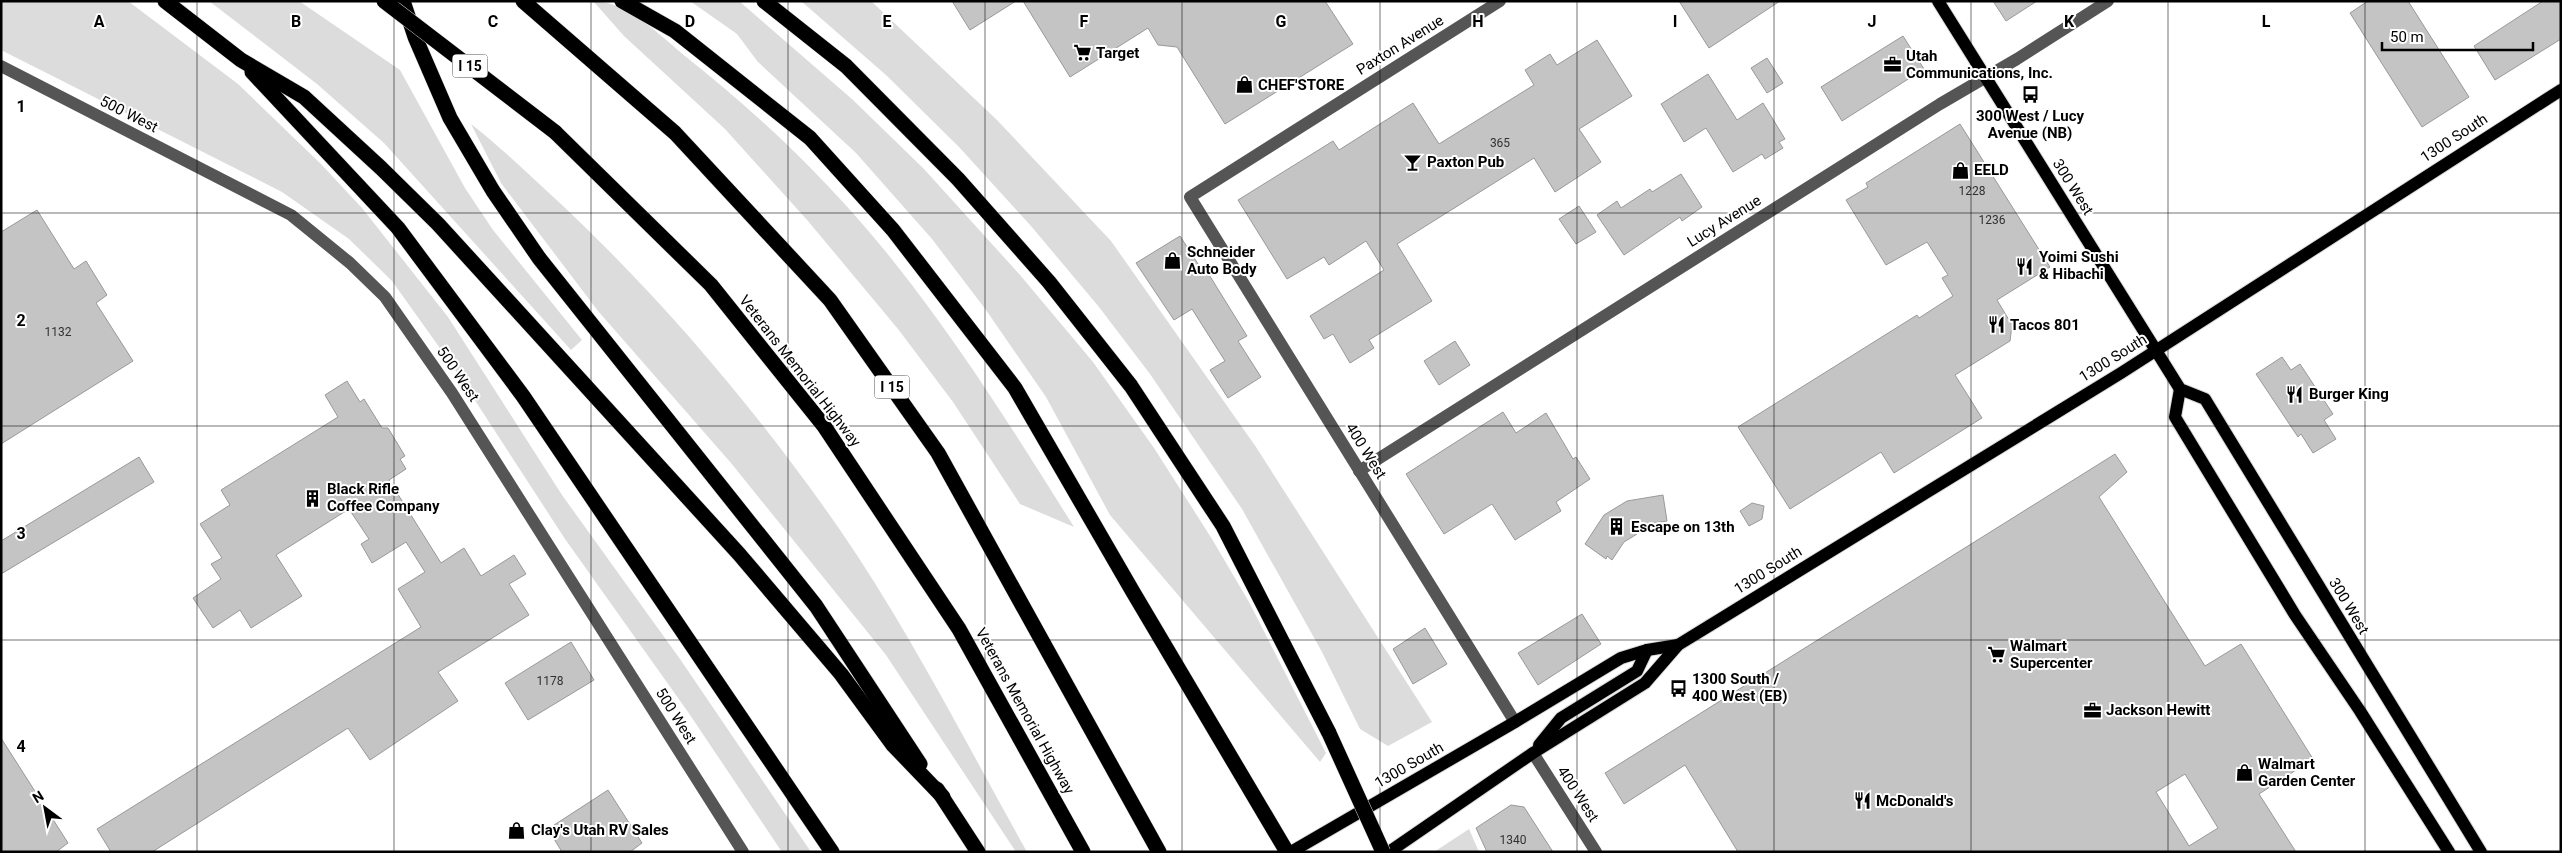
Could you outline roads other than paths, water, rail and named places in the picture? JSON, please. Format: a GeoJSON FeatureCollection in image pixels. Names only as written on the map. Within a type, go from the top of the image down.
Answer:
{"type":"FeatureCollection","features":[{"type":"Feature","properties":{"kind":"highway"},"geometry":{"type":"LineString","coordinates":[[165,1],[241,60],[304,97],[438,224],[739,554],[841,674],[893,745],[943,797]]}},
{"type":"Feature","properties":{"kind":"highway","name":"Veterans Memorial Highway"},"geometry":{"type":"LineString","coordinates":[[384,1],[555,132],[711,285],[824,426],[959,629],[1083,852]]}},
{"type":"Feature","properties":{"kind":"highway"},"geometry":{"type":"LineString","coordinates":[[403,1],[415,37],[450,118],[493,191],[539,258],[816,606],[978,852]]}},
{"type":"Feature","properties":{"kind":"highway","name":"I 15"},"geometry":{"type":"LineString","coordinates":[[523,1],[675,133],[830,300],[938,453],[1159,852]]}},
{"type":"Feature","properties":{"kind":"highway"},"geometry":{"type":"LineString","coordinates":[[622,1],[675,31],[810,138],[893,230],[1015,388],[1132,592],[1287,852]]}},
{"type":"Feature","properties":{"kind":"highway"},"geometry":{"type":"LineString","coordinates":[[764,1],[846,66],[958,179],[1049,282],[1132,386],[1223,526],[1329,733],[1383,852]]}},
{"type":"Feature","properties":{"kind":"highway"},"geometry":{"type":"LineString","coordinates":[[241,60],[404,236],[523,396],[832,852]]}},
{"type":"Feature","properties":{"kind":"main road","name":"300 West"},"geometry":{"type":"LineString","coordinates":[[1938,1],[2180,389],[2205,399],[2480,852]]}},
{"type":"Feature","properties":{"kind":"main road","name":"1300 South"},"geometry":{"type":"LineString","coordinates":[[1389,852],[1533,753],[1645,684],[1678,645],[2156,350],[2561,90]]}},
{"type":"Feature","properties":{"kind":"main road"},"geometry":{"type":"LineString","coordinates":[[2180,389],[2175,417],[2295,615],[2360,711],[2449,852]]}},
{"type":"Feature","properties":{"kind":"main road","name":"1300 South"},"geometry":{"type":"LineString","coordinates":[[1291,852],[1621,658],[1647,650],[1678,645]]}},
{"type":"Feature","properties":{"kind":"main road"},"geometry":{"type":"LineString","coordinates":[[1533,753],[1561,718],[1637,671],[1647,650]]}},
{"type":"Feature","properties":{"kind":"street","name":"Paxton Avenue"},"geometry":{"type":"LineString","coordinates":[[1190,197],[1500,1]]}},
{"type":"Feature","properties":{"kind":"street","name":"Lucy Avenue"},"geometry":{"type":"LineString","coordinates":[[1359,471],[2108,1]]}},
{"type":"Feature","properties":{"kind":"street","name":"500 West"},"geometry":{"type":"LineString","coordinates":[[1,66],[290,215],[350,263],[385,297],[452,393],[743,852]]}},
{"type":"Feature","properties":{"kind":"street","name":"400 West"},"geometry":{"type":"LineString","coordinates":[[1190,197],[1515,722]]}},
{"type":"Feature","properties":{"kind":"street","name":"400 West"},"geometry":{"type":"LineString","coordinates":[[1533,753],[1596,852]]}},
{"type":"Feature","properties":{"kind":"place","name":"Target"},"geometry":{"type":"Point","coordinates":[1082,53]}},
{"type":"Feature","properties":{"kind":"place","name":"Utah Communications, Inc."},"geometry":{"type":"Point","coordinates":[1892,65]}},
{"type":"Feature","properties":{"kind":"place","name":"CHEF'STORE"},"geometry":{"type":"Point","coordinates":[1244,85]}},
{"type":"Feature","properties":{"kind":"place","name":"300 West / Lucy Avenue (NB)"},"geometry":{"type":"Point","coordinates":[2030,95]}},
{"type":"Feature","properties":{"kind":"place","name":"Paxton Pub"},"geometry":{"type":"Point","coordinates":[1413,162]}},
{"type":"Feature","properties":{"kind":"place","name":"EELD"},"geometry":{"type":"Point","coordinates":[1960,170]}},
{"type":"Feature","properties":{"kind":"place","name":"Schneider Auto Body"},"geometry":{"type":"Point","coordinates":[1173,261]}},
{"type":"Feature","properties":{"kind":"place","name":"Yoimi Sushi & Hibachi"},"geometry":{"type":"Point","coordinates":[2025,266]}},
{"type":"Feature","properties":{"kind":"place","name":"Tacos 801"},"geometry":{"type":"Point","coordinates":[1996,325]}},
{"type":"Feature","properties":{"kind":"place","name":"Burger King"},"geometry":{"type":"Point","coordinates":[2295,394]}},
{"type":"Feature","properties":{"kind":"place","name":"Black Rifle Coffee Company"},"geometry":{"type":"Point","coordinates":[313,498]}},
{"type":"Feature","properties":{"kind":"place","name":"Escape on 13th"},"geometry":{"type":"Point","coordinates":[1617,527]}},
{"type":"Feature","properties":{"kind":"place","name":"Walmart Supercenter"},"geometry":{"type":"Point","coordinates":[1996,655]}},
{"type":"Feature","properties":{"kind":"place","name":"1300 South / 400 West (EB)"},"geometry":{"type":"Point","coordinates":[1678,688]}},
{"type":"Feature","properties":{"kind":"place","name":"Jackson Hewitt"},"geometry":{"type":"Point","coordinates":[2092,710]}},
{"type":"Feature","properties":{"kind":"place","name":"Walmart Garden Center"},"geometry":{"type":"Point","coordinates":[2244,773]}},
{"type":"Feature","properties":{"kind":"place","name":"McDonald's"},"geometry":{"type":"Point","coordinates":[1862,801]}},
{"type":"Feature","properties":{"kind":"place","name":"Clay's Utah RV Sales"},"geometry":{"type":"Point","coordinates":[517,830]}}]}
